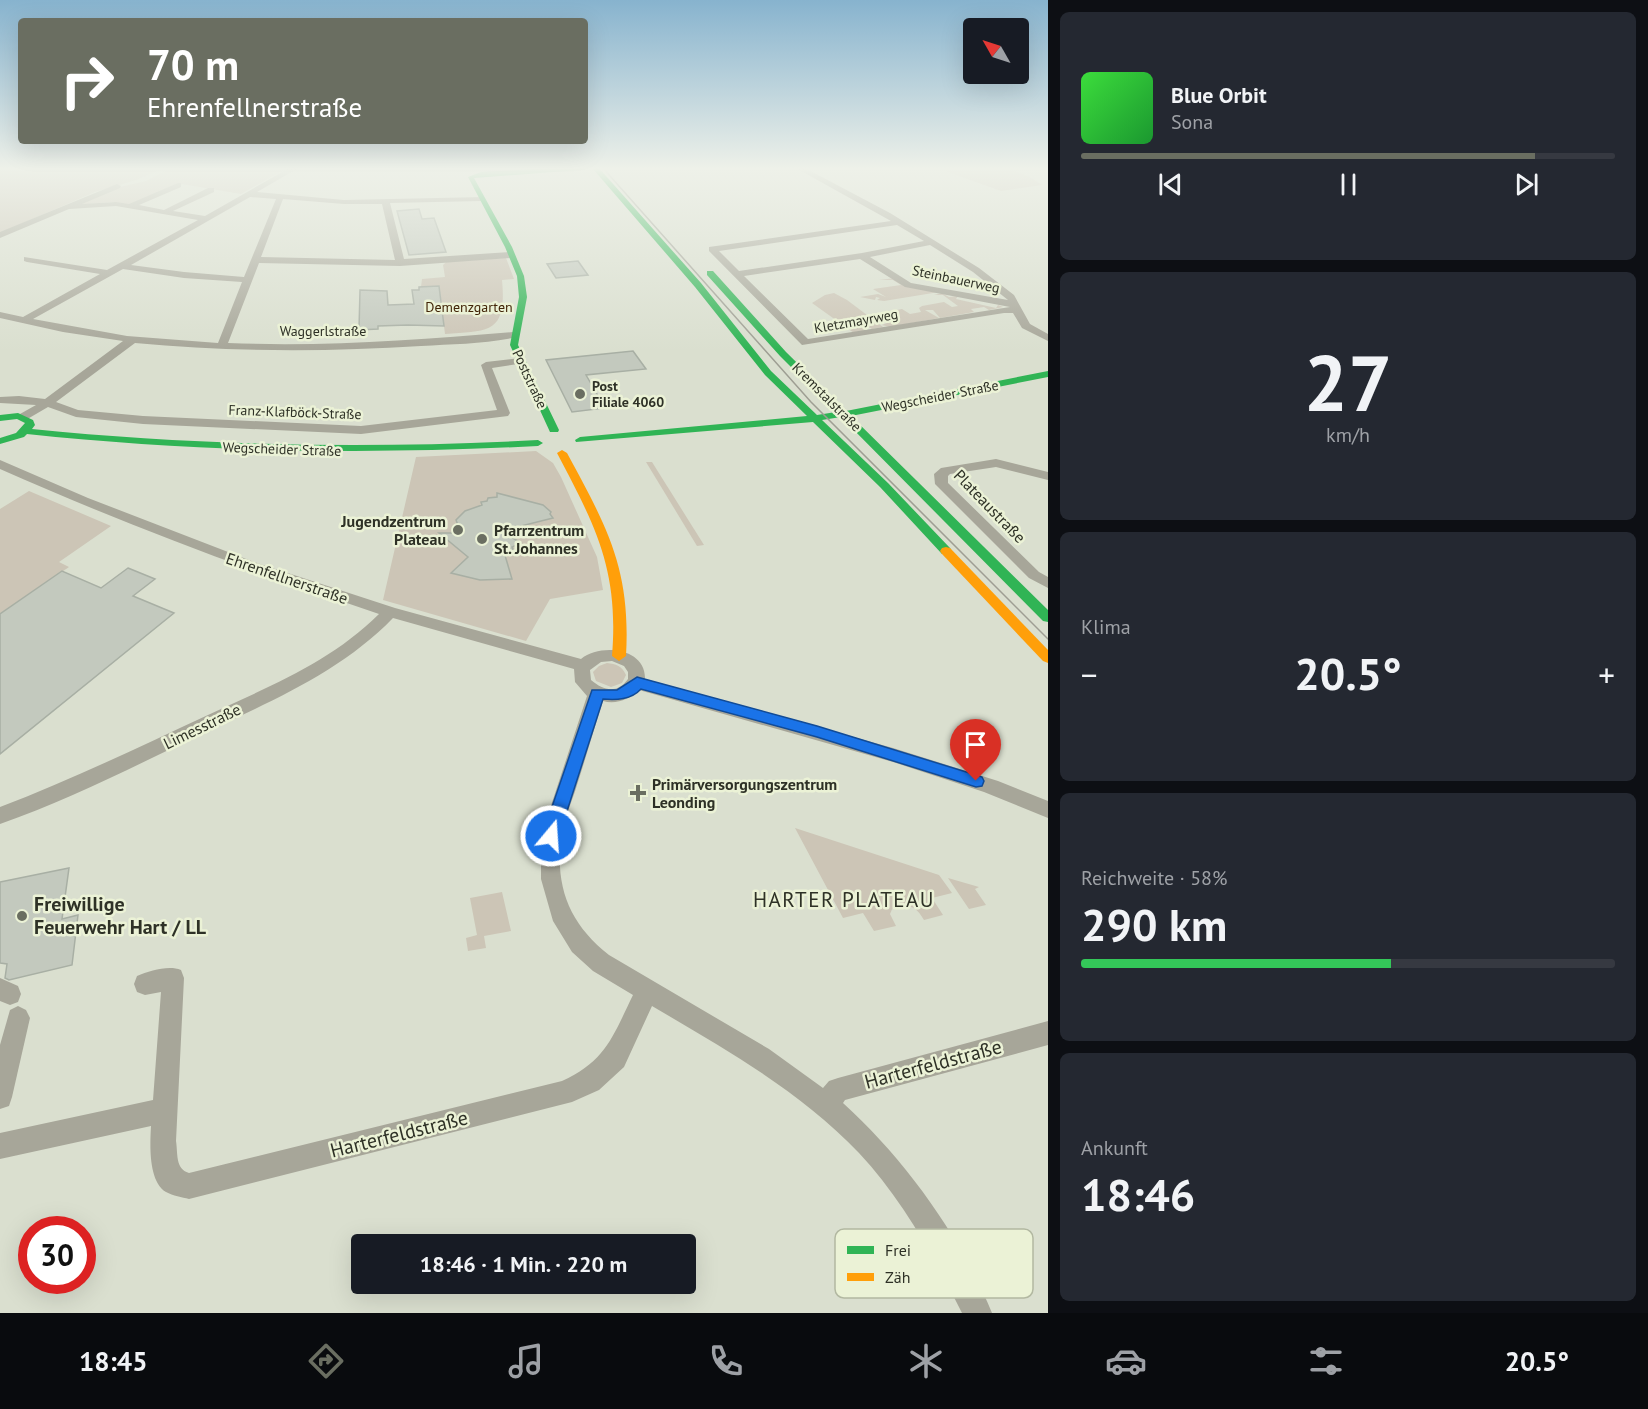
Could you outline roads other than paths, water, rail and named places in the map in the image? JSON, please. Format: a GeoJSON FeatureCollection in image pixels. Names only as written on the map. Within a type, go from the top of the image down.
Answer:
{"type":"FeatureCollection","features":[{"type":"Feature","properties":{"kind":"street"},"geometry":{"type":"LineString","coordinates":[[0,235],[15,228]]}},
{"type":"Feature","properties":{"kind":"street"},"geometry":{"type":"LineString","coordinates":[[23,321],[189,228]]}},
{"type":"Feature","properties":{"kind":"street"},"geometry":{"type":"LineString","coordinates":[[222,345],[268,228]]}},
{"type":"Feature","properties":{"kind":"street"},"geometry":{"type":"LineString","coordinates":[[392,228],[400,263]]}},
{"type":"Feature","properties":{"kind":"street","name":"Poststraße"},"geometry":{"type":"LineString","coordinates":[[496,228],[521,278],[524,291],[523,309],[513,335],[514,345],[554,430]]}},
{"type":"Feature","properties":{"kind":"street","name":"Kremstalstraße"},"geometry":{"type":"LineString","coordinates":[[648,228],[698,285],[768,373],[879,480],[1048,658]]}},
{"type":"Feature","properties":{"kind":"street","name":"Kletzmayrweg"},"geometry":{"type":"LineString","coordinates":[[856,228],[712,249],[806,343],[1016,307]]}},
{"type":"Feature","properties":{"kind":"street"},"geometry":{"type":"LineString","coordinates":[[910,228],[1008,293],[1026,326],[1048,338]]}},
{"type":"Feature","properties":{"kind":"street","name":"Steinbauerweg"},"geometry":{"type":"LineString","coordinates":[[736,274],[862,256],[933,242]]}},
{"type":"Feature","properties":{"kind":"street"},"geometry":{"type":"LineString","coordinates":[[256,260],[400,263],[510,255]]}},
{"type":"Feature","properties":{"kind":"street","name":"Steinbauerweg"},"geometry":{"type":"LineString","coordinates":[[862,256],[908,285],[1016,307]]}},
{"type":"Feature","properties":{"kind":"street"},"geometry":{"type":"LineString","coordinates":[[27,259],[108,273]]}},
{"type":"Feature","properties":{"kind":"street","name":"Kremstalstraße"},"geometry":{"type":"LineString","coordinates":[[699,260],[783,354],[1048,618]]}},
{"type":"Feature","properties":{"kind":"street"},"geometry":{"type":"LineString","coordinates":[[121,266],[184,275],[249,280]]}},
{"type":"Feature","properties":{"kind":"street","name":"Waggerlstraße"},"geometry":{"type":"LineString","coordinates":[[0,315],[23,321],[133,339],[222,345],[373,346],[513,335]]}},
{"type":"Feature","properties":{"kind":"street"},"geometry":{"type":"LineString","coordinates":[[25,424],[47,402],[133,339]]}},
{"type":"Feature","properties":{"kind":"street","name":"Franz-Klafböck-Straße"},"geometry":{"type":"LineString","coordinates":[[0,400],[19,399],[47,402],[76,413],[143,420],[361,430],[504,413],[486,365],[520,361]]}},
{"type":"Feature","properties":{"kind":"street","name":"Wegscheider Straße"},"geometry":{"type":"LineString","coordinates":[[580,440],[693,432],[815,419],[1048,374]]}},
{"type":"Feature","properties":{"kind":"street","name":"Wegscheider Straße"},"geometry":{"type":"LineString","coordinates":[[0,418],[130,444],[276,450],[410,451],[538,443]]}},
{"type":"Feature","properties":{"kind":"street","name":"Wegscheider Straße"},"geometry":{"type":"LineString","coordinates":[[0,441],[25,424]]}},
{"type":"Feature","properties":{"kind":"street"},"geometry":{"type":"LineString","coordinates":[[554,430],[570,432],[580,440],[577,448],[562,453],[548,451],[538,443],[542,435],[554,430]]}},
{"type":"Feature","properties":{"kind":"street"},"geometry":{"type":"LineString","coordinates":[[562,453],[616,564],[622,616],[619,656]]}},
{"type":"Feature","properties":{"kind":"street","name":"Plateaustraße"},"geometry":{"type":"LineString","coordinates":[[1048,476],[996,463],[946,471],[941,474],[940,478],[942,484],[1034,575],[1048,583]]}},
{"type":"Feature","properties":{"kind":"street","name":"Ehrenfellnerstraße"},"geometry":{"type":"LineString","coordinates":[[0,464],[93,505],[238,562],[390,612],[584,666]]}},
{"type":"Feature","properties":{"kind":"street","name":"Limesstraße"},"geometry":{"type":"LineString","coordinates":[[0,816],[138,756],[271,693],[347,649],[370,633],[390,612]]}},
{"type":"Feature","properties":{"kind":"street"},"geometry":{"type":"LineString","coordinates":[[599,656],[619,656],[626,659],[636,669],[637,682],[633,689],[618,695],[597,693],[584,681],[582,676],[584,666],[599,656]]}},
{"type":"Feature","properties":{"kind":"street"},"geometry":{"type":"LineString","coordinates":[[637,682],[817,732],[951,773],[994,787],[1048,810]]}},
{"type":"Feature","properties":{"kind":"street"},"geometry":{"type":"LineString","coordinates":[[597,693],[551,836],[549,856],[552,889],[565,923],[579,945],[601,963],[767,1063],[825,1104],[866,1143],[897,1178],[930,1229]]}},
{"type":"Feature","properties":{"kind":"street","name":"Harterfeldstraße"},"geometry":{"type":"LineString","coordinates":[[145,984],[173,978],[163,1141],[167,1172],[174,1182],[189,1186],[563,1093],[590,1081],[615,1058],[647,991]]}},
{"type":"Feature","properties":{"kind":"street"},"geometry":{"type":"LineString","coordinates":[[0,1097],[18,1018]]}},
{"type":"Feature","properties":{"kind":"street","name":"Harterfeldstraße"},"geometry":{"type":"LineString","coordinates":[[825,1104],[838,1090],[1048,1033]]}},
{"type":"Feature","properties":{"kind":"street"},"geometry":{"type":"LineString","coordinates":[[0,1146],[165,1110]]}},
{"type":"Feature","properties":{"kind":"street"},"geometry":{"type":"LineString","coordinates":[[970,1298],[978,1313]]}},
{"type":"Feature","properties":{"kind":"tram line"},"geometry":{"type":"LineString","coordinates":[[656,228],[811,402],[1048,639]]}},
{"type":"Feature","properties":{"kind":"place","name":"Post Filiale 4060"},"geometry":{"type":"Point","coordinates":[580,394]}},
{"type":"Feature","properties":{"kind":"place","name":"Jugendzentrum Plateau"},"geometry":{"type":"Point","coordinates":[458,530]}},
{"type":"Feature","properties":{"kind":"place","name":"Pfarrzentrum St. Johannes"},"geometry":{"type":"Point","coordinates":[482,539]}},
{"type":"Feature","properties":{"kind":"place","name":"Primärversorgungszentrum Leonding"},"geometry":{"type":"Point","coordinates":[638,793]}},
{"type":"Feature","properties":{"kind":"place","name":"Freiwillige Feuerwehr Hart / LL"},"geometry":{"type":"Point","coordinates":[22,916]}},
{"type":"Feature","properties":{"kind":"district","name":"HARTER PLATEAU"},"geometry":{"type":"Point","coordinates":[844,900]}},
{"type":"Feature","properties":{"kind":"park label","name":"Demenzgarten"},"geometry":{"type":"Point","coordinates":[469,307]}}]}
